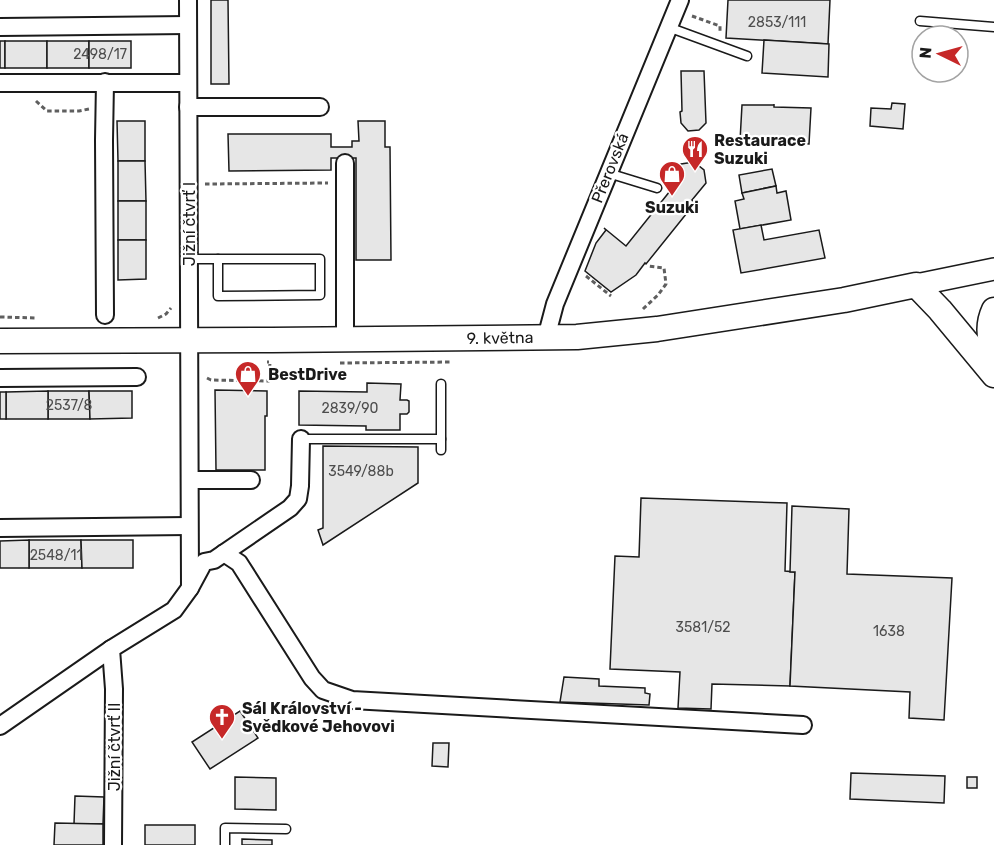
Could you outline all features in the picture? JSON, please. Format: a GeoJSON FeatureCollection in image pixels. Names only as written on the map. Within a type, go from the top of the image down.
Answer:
{"type":"FeatureCollection","features":[{"type":"Feature","properties":{"kind":"main road","name":"9. května"},"geometry":{"type":"LineString","coordinates":[[0,341],[577,337],[657,329],[844,300],[916,285]]}},
{"type":"Feature","properties":{"kind":"main road"},"geometry":{"type":"LineString","coordinates":[[916,285],[994,375]]}},
{"type":"Feature","properties":{"kind":"main road"},"geometry":{"type":"LineString","coordinates":[[994,310],[989,325],[989,336],[994,350]]}},
{"type":"Feature","properties":{"kind":"street","name":"Jižní čtvrť I"},"geometry":{"type":"LineString","coordinates":[[188,0],[189,341]]}},
{"type":"Feature","properties":{"kind":"street","name":"Přerovská"},"geometry":{"type":"LineString","coordinates":[[546,338],[555,304],[680,0]]}},
{"type":"Feature","properties":{"kind":"street"},"geometry":{"type":"LineString","coordinates":[[0,27],[188,25]]}},
{"type":"Feature","properties":{"kind":"street"},"geometry":{"type":"LineString","coordinates":[[105,82],[105,315]]}},
{"type":"Feature","properties":{"kind":"street"},"geometry":{"type":"LineString","coordinates":[[0,83],[188,83]]}},
{"type":"Feature","properties":{"kind":"street"},"geometry":{"type":"LineString","coordinates":[[188,107],[320,107]]}},
{"type":"Feature","properties":{"kind":"street"},"geometry":{"type":"LineString","coordinates":[[345,163],[345,340]]}},
{"type":"Feature","properties":{"kind":"street","name":"9. května"},"geometry":{"type":"LineString","coordinates":[[916,285],[994,269]]}},
{"type":"Feature","properties":{"kind":"street"},"geometry":{"type":"LineString","coordinates":[[189,341],[190,588]]}},
{"type":"Feature","properties":{"kind":"street"},"geometry":{"type":"LineString","coordinates":[[0,378],[137,377]]}},
{"type":"Feature","properties":{"kind":"street"},"geometry":{"type":"LineString","coordinates":[[0,726],[111,649],[174,610],[190,588],[204,562],[214,560],[290,508],[298,499],[301,439]]}},
{"type":"Feature","properties":{"kind":"street"},"geometry":{"type":"LineString","coordinates":[[190,480],[251,480]]}},
{"type":"Feature","properties":{"kind":"street"},"geometry":{"type":"LineString","coordinates":[[0,528],[189,526]]}},
{"type":"Feature","properties":{"kind":"street"},"geometry":{"type":"LineString","coordinates":[[224,553],[239,563],[312,678],[323,690],[352,700],[804,725]]}},
{"type":"Feature","properties":{"kind":"street","name":"Jižní čtvrť II"},"geometry":{"type":"LineString","coordinates":[[111,649],[114,689],[113,845]]}},
{"type":"Feature","properties":{"kind":"lane"},"geometry":{"type":"LineString","coordinates":[[920,21],[994,27]]}},
{"type":"Feature","properties":{"kind":"lane"},"geometry":{"type":"LineString","coordinates":[[668,27],[747,56]]}},
{"type":"Feature","properties":{"kind":"lane"},"geometry":{"type":"LineString","coordinates":[[608,173],[657,188]]}},
{"type":"Feature","properties":{"kind":"lane"},"geometry":{"type":"LineString","coordinates":[[189,259],[218,259],[320,259],[320,295],[218,296],[218,259]]}},
{"type":"Feature","properties":{"kind":"lane"},"geometry":{"type":"LineString","coordinates":[[441,384],[441,450]]}},
{"type":"Feature","properties":{"kind":"lane"},"geometry":{"type":"LineString","coordinates":[[301,439],[441,439]]}},
{"type":"Feature","properties":{"kind":"lane"},"geometry":{"type":"LineString","coordinates":[[225,845],[225,828],[286,829]]}},
{"type":"Feature","properties":{"kind":"path"},"geometry":{"type":"LineString","coordinates":[[689,15],[700,19]]}},
{"type":"Feature","properties":{"kind":"path"},"geometry":{"type":"LineString","coordinates":[[32,98],[47,111],[80,111],[92,108]]}},
{"type":"Feature","properties":{"kind":"path"},"geometry":{"type":"LineString","coordinates":[[201,184],[345,183]]}},
{"type":"Feature","properties":{"kind":"path"},"geometry":{"type":"LineString","coordinates":[[638,311],[649,305],[666,284],[664,268],[648,266]]}},
{"type":"Feature","properties":{"kind":"path"},"geometry":{"type":"LineString","coordinates":[[153,318],[162,317],[173,304]]}},
{"type":"Feature","properties":{"kind":"path"},"geometry":{"type":"LineString","coordinates":[[0,317],[45,318]]}},
{"type":"Feature","properties":{"kind":"path"},"geometry":{"type":"LineString","coordinates":[[260,362],[280,362]]}},
{"type":"Feature","properties":{"kind":"path"},"geometry":{"type":"LineString","coordinates":[[205,372],[211,380],[269,381],[270,362]]}},
{"type":"Feature","properties":{"kind":"path"},"geometry":{"type":"LineString","coordinates":[[334,363],[452,362]]}},
{"type":"Feature","properties":{"kind":"building"},"geometry":{"type":"Polygon","coordinates":[[[211,0],[228,0],[229,84],[211,84],[211,0]]]}},
{"type":"Feature","properties":{"kind":"building"},"geometry":{"type":"Polygon","coordinates":[[[728,0],[830,0],[828,44],[726,38],[728,0]]]}},
{"type":"Feature","properties":{"kind":"building"},"geometry":{"type":"Polygon","coordinates":[[[764,40],[829,44],[828,77],[762,73],[764,40]]]}},
{"type":"Feature","properties":{"kind":"building"},"geometry":{"type":"Polygon","coordinates":[[[0,41],[5,41],[5,68],[0,68],[0,41]]]}},
{"type":"Feature","properties":{"kind":"building"},"geometry":{"type":"Polygon","coordinates":[[[5,41],[47,41],[47,68],[5,68],[5,41]]]}},
{"type":"Feature","properties":{"kind":"building"},"geometry":{"type":"Polygon","coordinates":[[[47,41],[89,41],[89,68],[47,68],[47,41]]]}},
{"type":"Feature","properties":{"kind":"building"},"geometry":{"type":"Polygon","coordinates":[[[89,41],[131,41],[131,68],[89,68],[89,41]]]}},
{"type":"Feature","properties":{"kind":"building"},"geometry":{"type":"Polygon","coordinates":[[[681,71],[704,71],[706,123],[699,130],[688,131],[681,123],[681,71]]]}},
{"type":"Feature","properties":{"kind":"building"},"geometry":{"type":"Polygon","coordinates":[[[892,103],[905,104],[903,129],[870,126],[871,108],[891,109],[892,103]]]}},
{"type":"Feature","properties":{"kind":"building"},"geometry":{"type":"Polygon","coordinates":[[[742,105],[774,105],[774,107],[811,108],[809,144],[740,141],[742,105]]]}},
{"type":"Feature","properties":{"kind":"building"},"geometry":{"type":"Polygon","coordinates":[[[117,121],[145,121],[145,161],[118,161],[117,121]]]}},
{"type":"Feature","properties":{"kind":"building"},"geometry":{"type":"Polygon","coordinates":[[[358,121],[385,121],[385,147],[390,147],[391,260],[356,260],[356,158],[331,158],[331,170],[229,171],[228,134],[331,134],[331,147],[352,147],[352,141],[359,141],[358,121]]]}},
{"type":"Feature","properties":{"kind":"building"},"geometry":{"type":"Polygon","coordinates":[[[118,161],[145,161],[146,201],[118,201],[118,161]]]}},
{"type":"Feature","properties":{"kind":"building"},"geometry":{"type":"Polygon","coordinates":[[[694,162],[704,170],[706,183],[692,200],[695,203],[636,275],[611,292],[585,271],[596,243],[606,230],[604,228],[626,246],[674,186],[668,181],[681,164],[694,162]]]}},
{"type":"Feature","properties":{"kind":"building"},"geometry":{"type":"Polygon","coordinates":[[[772,169],[776,186],[742,193],[739,175],[772,169]]]}},
{"type":"Feature","properties":{"kind":"building"},"geometry":{"type":"Polygon","coordinates":[[[776,186],[777,193],[786,191],[791,220],[740,229],[735,201],[744,199],[742,193],[776,186]]]}},
{"type":"Feature","properties":{"kind":"building"},"geometry":{"type":"Polygon","coordinates":[[[118,201],[146,201],[146,240],[118,240],[118,201]]]}},
{"type":"Feature","properties":{"kind":"building"},"geometry":{"type":"Polygon","coordinates":[[[761,225],[764,240],[819,230],[825,258],[741,273],[733,230],[761,225]]]}},
{"type":"Feature","properties":{"kind":"building"},"geometry":{"type":"Polygon","coordinates":[[[118,240],[146,240],[146,279],[118,280],[118,240]]]}},
{"type":"Feature","properties":{"kind":"building"},"geometry":{"type":"Polygon","coordinates":[[[367,383],[401,384],[400,400],[409,401],[409,412],[400,414],[400,430],[366,430],[366,426],[299,425],[299,391],[367,392],[367,383]]]}},
{"type":"Feature","properties":{"kind":"building"},"geometry":{"type":"Polygon","coordinates":[[[215,390],[267,391],[265,470],[216,470],[215,390]]]}},
{"type":"Feature","properties":{"kind":"building"},"geometry":{"type":"Polygon","coordinates":[[[48,391],[89,391],[90,419],[48,419],[48,391]]]}},
{"type":"Feature","properties":{"kind":"building"},"geometry":{"type":"Polygon","coordinates":[[[48,391],[48,419],[6,419],[6,392],[48,391]]]}},
{"type":"Feature","properties":{"kind":"building"},"geometry":{"type":"Polygon","coordinates":[[[89,391],[132,391],[132,418],[90,419],[89,391]]]}},
{"type":"Feature","properties":{"kind":"building"},"geometry":{"type":"Polygon","coordinates":[[[0,392],[6,392],[6,419],[0,419],[0,392]]]}},
{"type":"Feature","properties":{"kind":"building"},"geometry":{"type":"Polygon","coordinates":[[[323,446],[418,447],[418,483],[323,545],[318,530],[323,528],[323,446]]]}},
{"type":"Feature","properties":{"kind":"building"},"geometry":{"type":"Polygon","coordinates":[[[641,498],[787,503],[785,571],[795,572],[790,686],[712,684],[711,709],[678,708],[680,672],[610,669],[615,556],[639,557],[641,498]]]}},
{"type":"Feature","properties":{"kind":"building"},"geometry":{"type":"Polygon","coordinates":[[[792,506],[849,509],[847,574],[952,578],[944,720],[909,718],[910,692],[790,686],[795,572],[790,572],[792,506]]]}},
{"type":"Feature","properties":{"kind":"building"},"geometry":{"type":"Polygon","coordinates":[[[29,540],[81,540],[82,568],[29,568],[29,540]]]}},
{"type":"Feature","properties":{"kind":"building"},"geometry":{"type":"Polygon","coordinates":[[[29,540],[29,568],[0,568],[0,541],[29,540]]]}},
{"type":"Feature","properties":{"kind":"building"},"geometry":{"type":"Polygon","coordinates":[[[81,540],[133,540],[133,568],[82,568],[81,540]]]}},
{"type":"Feature","properties":{"kind":"building"},"geometry":{"type":"Polygon","coordinates":[[[564,677],[599,679],[599,686],[645,688],[645,693],[650,694],[649,705],[560,702],[564,677]]]}},
{"type":"Feature","properties":{"kind":"building"},"geometry":{"type":"Polygon","coordinates":[[[240,711],[258,738],[210,769],[192,742],[240,711]]]}},
{"type":"Feature","properties":{"kind":"building"},"geometry":{"type":"Polygon","coordinates":[[[433,743],[449,743],[448,767],[432,766],[433,743]]]}},
{"type":"Feature","properties":{"kind":"building"},"geometry":{"type":"Polygon","coordinates":[[[851,773],[945,776],[944,803],[850,799],[851,773]]]}},
{"type":"Feature","properties":{"kind":"building"},"geometry":{"type":"Polygon","coordinates":[[[235,777],[276,778],[276,810],[235,809],[235,777]]]}},
{"type":"Feature","properties":{"kind":"building"},"geometry":{"type":"Polygon","coordinates":[[[967,777],[977,777],[977,788],[967,788],[967,777]]]}},
{"type":"Feature","properties":{"kind":"building"},"geometry":{"type":"Polygon","coordinates":[[[75,796],[104,797],[103,824],[74,824],[75,796]]]}},
{"type":"Feature","properties":{"kind":"building"},"geometry":{"type":"Polygon","coordinates":[[[55,823],[103,824],[103,845],[54,845],[55,823]]]}},
{"type":"Feature","properties":{"kind":"building"},"geometry":{"type":"Polygon","coordinates":[[[145,825],[195,825],[195,845],[145,845],[145,825]]]}},
{"type":"Feature","properties":{"kind":"building"},"geometry":{"type":"Polygon","coordinates":[[[242,839],[272,840],[272,845],[242,845],[242,839]]]}},
{"type":"Feature","properties":{"kind":"place","name":"Restaurace Suzuki"},"geometry":{"type":"Point","coordinates":[695,172]}},
{"type":"Feature","properties":{"kind":"place","name":"Suzuki"},"geometry":{"type":"Point","coordinates":[672,197]}},
{"type":"Feature","properties":{"kind":"place","name":"BestDrive"},"geometry":{"type":"Point","coordinates":[248,397]}},
{"type":"Feature","properties":{"kind":"place","name":"Sál Království - Svědkové Jehovovi"},"geometry":{"type":"Point","coordinates":[222,740]}}]}
